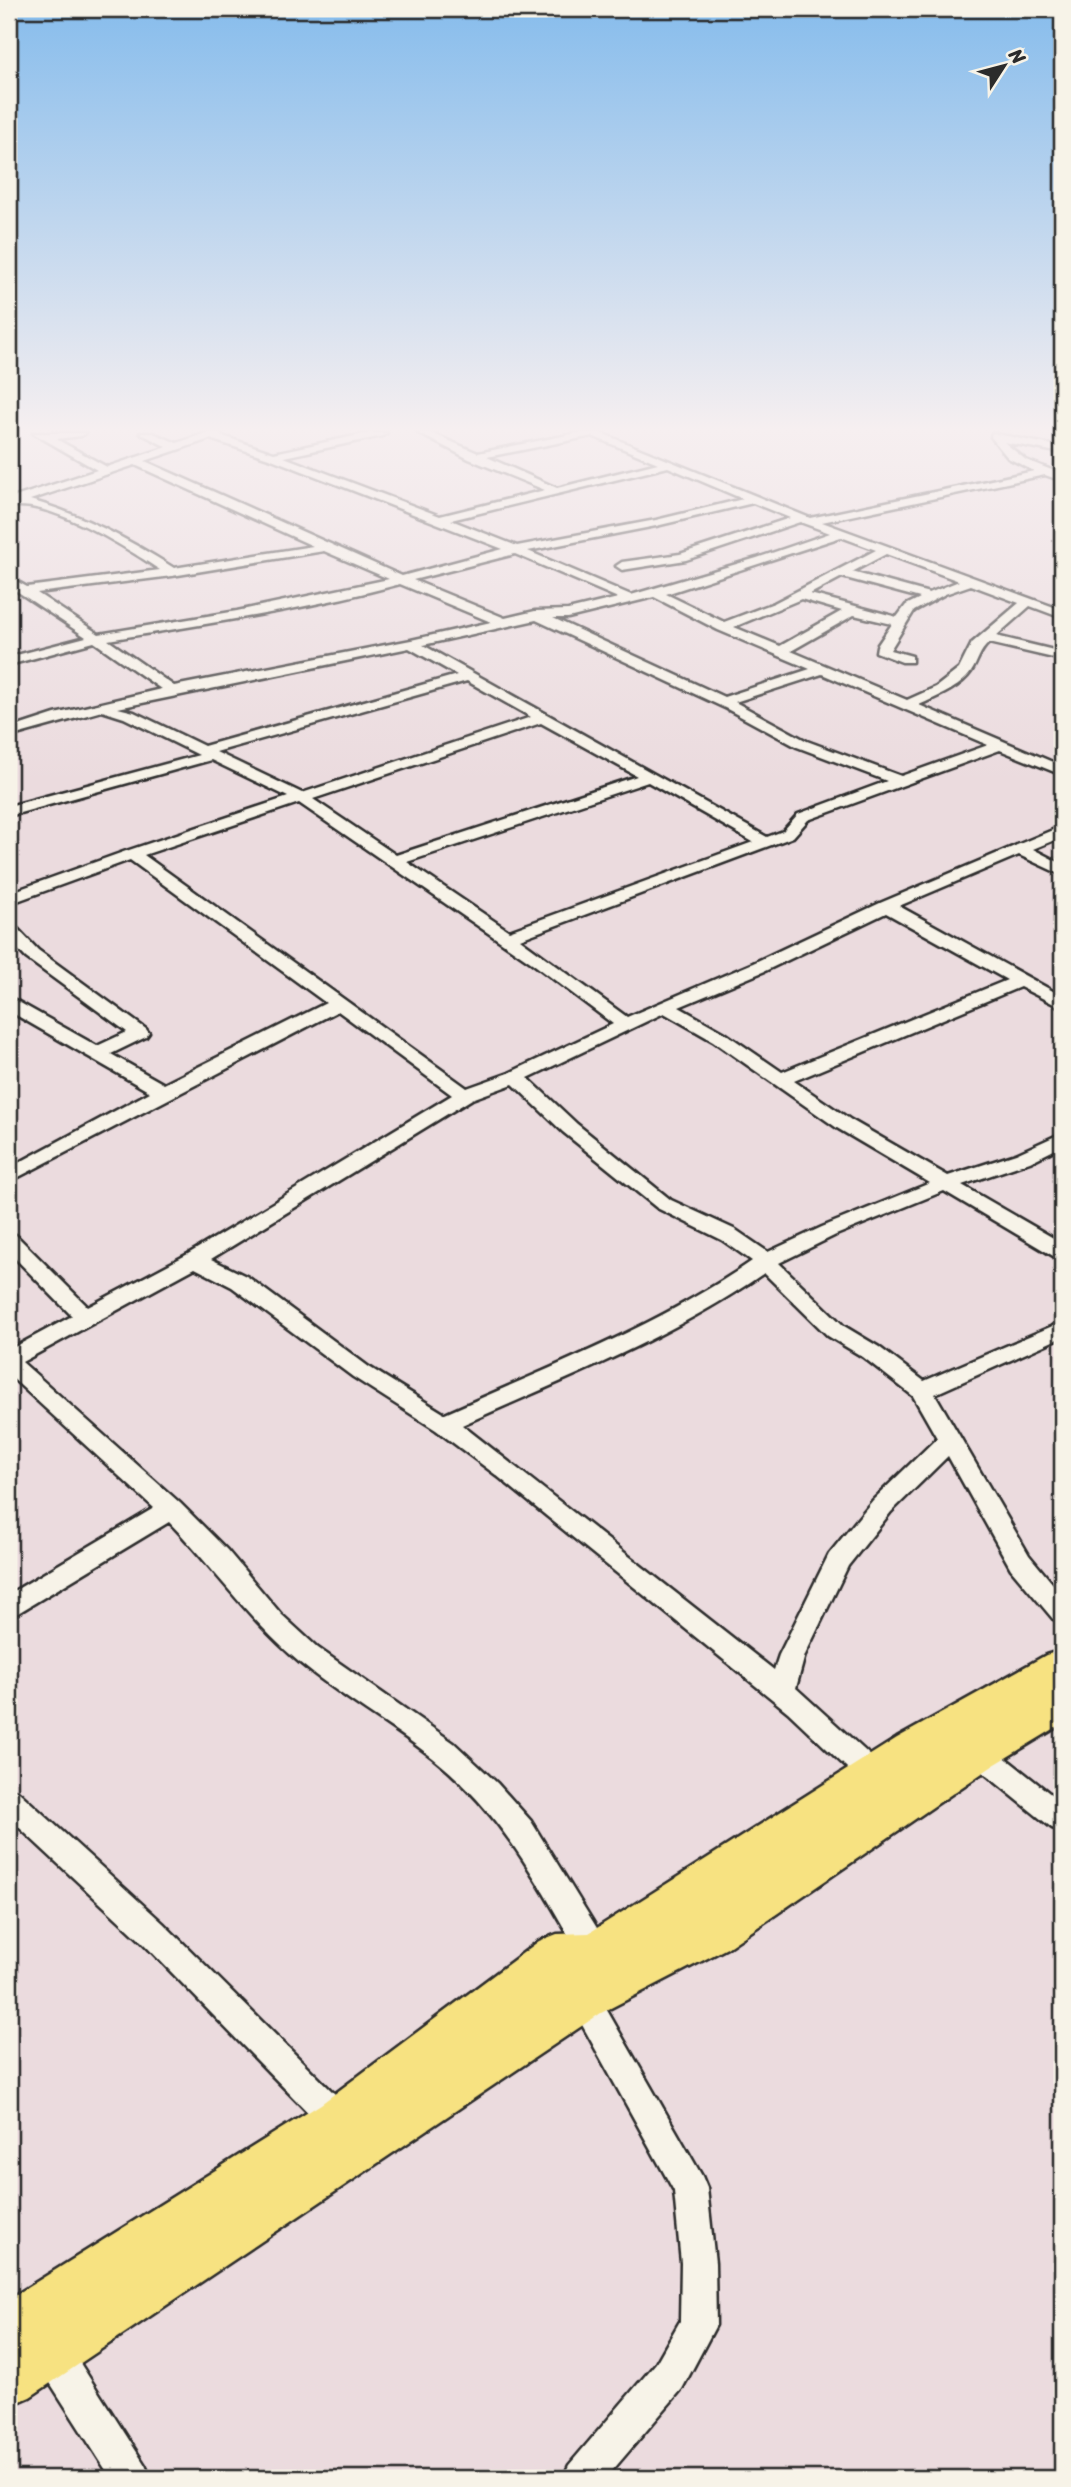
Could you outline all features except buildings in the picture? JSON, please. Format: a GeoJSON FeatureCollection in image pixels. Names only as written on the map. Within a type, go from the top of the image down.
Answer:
{"type":"FeatureCollection","features":[{"type":"Feature","properties":{"kind":"main road"},"geometry":{"type":"LineString","coordinates":[[22,2353],[340,2122],[579,1970],[874,1776],[1062,1667]]}},
{"type":"Feature","properties":{"kind":"main road"},"geometry":{"type":"LineString","coordinates":[[22,2353],[579,1970],[709,1932],[978,1752],[1062,1702]]}},
{"type":"Feature","properties":{"kind":"street"},"geometry":{"type":"LineString","coordinates":[[136,549],[172,572]]}},
{"type":"Feature","properties":{"kind":"street"},"geometry":{"type":"LineString","coordinates":[[25,591],[172,572],[312,549]]}},
{"type":"Feature","properties":{"kind":"street"},"geometry":{"type":"LineString","coordinates":[[330,549],[503,622]]}},
{"type":"Feature","properties":{"kind":"street"},"geometry":{"type":"LineString","coordinates":[[514,549],[628,598]]}},
{"type":"Feature","properties":{"kind":"street"},"geometry":{"type":"LineString","coordinates":[[9,661],[96,638],[237,615],[400,580],[499,553],[528,549]]}},
{"type":"Feature","properties":{"kind":"street"},"geometry":{"type":"LineString","coordinates":[[622,566],[682,557],[708,549]]}},
{"type":"Feature","properties":{"kind":"street"},"geometry":{"type":"LineString","coordinates":[[9,733],[172,691],[411,644],[535,615],[568,614],[655,593],[795,549]]}},
{"type":"Feature","properties":{"kind":"street"},"geometry":{"type":"LineString","coordinates":[[723,627],[801,595],[886,549]]}},
{"type":"Feature","properties":{"kind":"street"},"geometry":{"type":"LineString","coordinates":[[891,549],[1026,603],[1062,614]]}},
{"type":"Feature","properties":{"kind":"street"},"geometry":{"type":"LineString","coordinates":[[919,560],[912,563],[912,571],[926,576]]}},
{"type":"Feature","properties":{"kind":"street"},"geometry":{"type":"LineString","coordinates":[[842,573],[931,597]]}},
{"type":"Feature","properties":{"kind":"street"},"geometry":{"type":"LineString","coordinates":[[9,581],[172,691]]}},
{"type":"Feature","properties":{"kind":"street"},"geometry":{"type":"LineString","coordinates":[[907,659],[883,652],[884,646],[910,608],[970,581]]}},
{"type":"Feature","properties":{"kind":"street"},"geometry":{"type":"LineString","coordinates":[[655,593],[723,627],[910,704],[1062,771]]}},
{"type":"Feature","properties":{"kind":"street"},"geometry":{"type":"LineString","coordinates":[[801,595],[902,622]]}},
{"type":"Feature","properties":{"kind":"street"},"geometry":{"type":"LineString","coordinates":[[910,704],[941,690],[965,671],[977,646],[1026,603]]}},
{"type":"Feature","properties":{"kind":"street"},"geometry":{"type":"LineString","coordinates":[[782,651],[853,610]]}},
{"type":"Feature","properties":{"kind":"street"},"geometry":{"type":"LineString","coordinates":[[535,615],[723,702],[802,744],[903,782]]}},
{"type":"Feature","properties":{"kind":"street"},"geometry":{"type":"LineString","coordinates":[[986,638],[1062,656]]}},
{"type":"Feature","properties":{"kind":"street"},"geometry":{"type":"LineString","coordinates":[[411,644],[765,842]]}},
{"type":"Feature","properties":{"kind":"street"},"geometry":{"type":"LineString","coordinates":[[619,653],[644,646]]}},
{"type":"Feature","properties":{"kind":"street"},"geometry":{"type":"LineString","coordinates":[[723,702],[823,669]]}},
{"type":"Feature","properties":{"kind":"street"},"geometry":{"type":"LineString","coordinates":[[9,811],[468,676]]}},
{"type":"Feature","properties":{"kind":"street"},"geometry":{"type":"LineString","coordinates":[[103,707],[129,715],[303,799],[506,938],[626,1025]]}},
{"type":"Feature","properties":{"kind":"street"},"geometry":{"type":"LineString","coordinates":[[9,899],[132,854],[544,717]]}},
{"type":"Feature","properties":{"kind":"street"},"geometry":{"type":"LineString","coordinates":[[506,938],[788,834],[803,817],[1003,744]]}},
{"type":"Feature","properties":{"kind":"street"},"geometry":{"type":"LineString","coordinates":[[395,861],[649,777]]}},
{"type":"Feature","properties":{"kind":"street"},"geometry":{"type":"LineString","coordinates":[[582,2478],[669,2376],[698,2325],[698,2263],[690,2188],[579,1970],[520,1830],[487,1791],[444,1751],[309,1655],[272,1621],[218,1557],[171,1509],[9,1361],[195,1259],[465,1095],[516,1077],[665,1006],[760,967],[886,906],[1062,831]]}},
{"type":"Feature","properties":{"kind":"street"},"geometry":{"type":"LineString","coordinates":[[1020,849],[1062,870]]}},
{"type":"Feature","properties":{"kind":"street"},"geometry":{"type":"LineString","coordinates":[[132,854],[465,1095]]}},
{"type":"Feature","properties":{"kind":"street"},"geometry":{"type":"LineString","coordinates":[[886,906],[1062,1003]]}},
{"type":"Feature","properties":{"kind":"street"},"geometry":{"type":"LineString","coordinates":[[9,930],[32,954],[140,1033],[96,1054]]}},
{"type":"Feature","properties":{"kind":"street"},"geometry":{"type":"LineString","coordinates":[[780,1080],[1021,980]]}},
{"type":"Feature","properties":{"kind":"street"},"geometry":{"type":"LineString","coordinates":[[9,1176],[163,1092],[340,1003]]}},
{"type":"Feature","properties":{"kind":"street"},"geometry":{"type":"LineString","coordinates":[[9,1004],[163,1092]]}},
{"type":"Feature","properties":{"kind":"street"},"geometry":{"type":"LineString","coordinates":[[665,1006],[719,1037],[844,1124],[1062,1252]]}},
{"type":"Feature","properties":{"kind":"street"},"geometry":{"type":"LineString","coordinates":[[516,1077],[570,1128],[638,1180],[664,1204],[729,1235],[765,1262],[836,1331],[871,1352],[922,1391],[1020,1562],[1062,1612]]}},
{"type":"Feature","properties":{"kind":"street"},"geometry":{"type":"LineString","coordinates":[[444,1424],[669,1322],[719,1294],[765,1262],[829,1231],[945,1184],[1023,1158],[1062,1139]]}},
{"type":"Feature","properties":{"kind":"street"},"geometry":{"type":"LineString","coordinates":[[9,1240],[61,1290],[86,1319]]}},
{"type":"Feature","properties":{"kind":"street"},"geometry":{"type":"LineString","coordinates":[[195,1259],[240,1282],[361,1372],[444,1424],[782,1691],[874,1776]]}},
{"type":"Feature","properties":{"kind":"street"},"geometry":{"type":"LineString","coordinates":[[922,1391],[1062,1329]]}},
{"type":"Feature","properties":{"kind":"street"},"geometry":{"type":"LineString","coordinates":[[782,1691],[792,1655],[838,1561],[882,1506],[950,1440]]}},
{"type":"Feature","properties":{"kind":"street"},"geometry":{"type":"LineString","coordinates":[[9,1606],[171,1509]]}},
{"type":"Feature","properties":{"kind":"street"},"geometry":{"type":"LineString","coordinates":[[978,1752],[1062,1818]]}},
{"type":"Feature","properties":{"kind":"street"},"geometry":{"type":"LineString","coordinates":[[9,1800],[152,1932],[340,2122]]}},
{"type":"Feature","properties":{"kind":"street"},"geometry":{"type":"LineString","coordinates":[[22,2353],[132,2478]]}}]}
